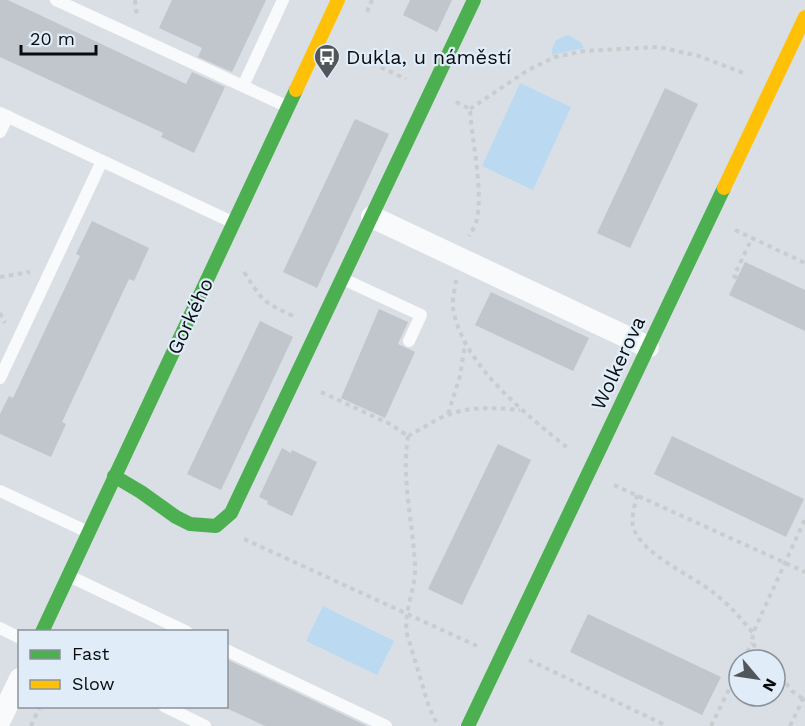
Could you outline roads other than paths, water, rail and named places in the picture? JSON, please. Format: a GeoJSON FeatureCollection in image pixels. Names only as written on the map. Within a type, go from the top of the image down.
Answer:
{"type":"FeatureCollection","features":[{"type":"Feature","properties":{"kind":"street","name":"Gorkého"},"geometry":{"type":"LineString","coordinates":[[43,630],[338,0]]}},
{"type":"Feature","properties":{"kind":"street"},"geometry":{"type":"LineString","coordinates":[[114,476],[190,524],[216,526],[231,513],[474,0]]}},
{"type":"Feature","properties":{"kind":"street","name":"Wolkerova"},"geometry":{"type":"LineString","coordinates":[[468,726],[805,17]]}},
{"type":"Feature","properties":{"kind":"street"},"geometry":{"type":"LineString","coordinates":[[372,217],[648,347]]}},
{"type":"Feature","properties":{"kind":"street"},"geometry":{"type":"LineString","coordinates":[[0,720],[18,683]]}},
{"type":"Feature","properties":{"kind":"lane"},"geometry":{"type":"LineString","coordinates":[[56,0],[288,107]]}},
{"type":"Feature","properties":{"kind":"lane"},"geometry":{"type":"LineString","coordinates":[[243,86],[283,0]]}},
{"type":"Feature","properties":{"kind":"lane"},"geometry":{"type":"LineString","coordinates":[[0,132],[4,114],[233,223]]}},
{"type":"Feature","properties":{"kind":"lane"},"geometry":{"type":"LineString","coordinates":[[0,378],[102,161]]}},
{"type":"Feature","properties":{"kind":"lane"},"geometry":{"type":"LineString","coordinates":[[342,279],[421,315],[409,341]]}},
{"type":"Feature","properties":{"kind":"lane"},"geometry":{"type":"LineString","coordinates":[[0,491],[88,532]]}},
{"type":"Feature","properties":{"kind":"lane"},"geometry":{"type":"LineString","coordinates":[[68,575],[183,630]]}},
{"type":"Feature","properties":{"kind":"lane"},"geometry":{"type":"LineString","coordinates":[[0,628],[18,637]]}},
{"type":"Feature","properties":{"kind":"lane"},"geometry":{"type":"LineString","coordinates":[[228,651],[386,726]]}},
{"type":"Feature","properties":{"kind":"lane"},"geometry":{"type":"LineString","coordinates":[[168,708],[205,726]]}},
{"type":"Feature","properties":{"kind":"place","name":"Dukla, u náměstí"},"geometry":{"type":"Point","coordinates":[327,80]}}]}
